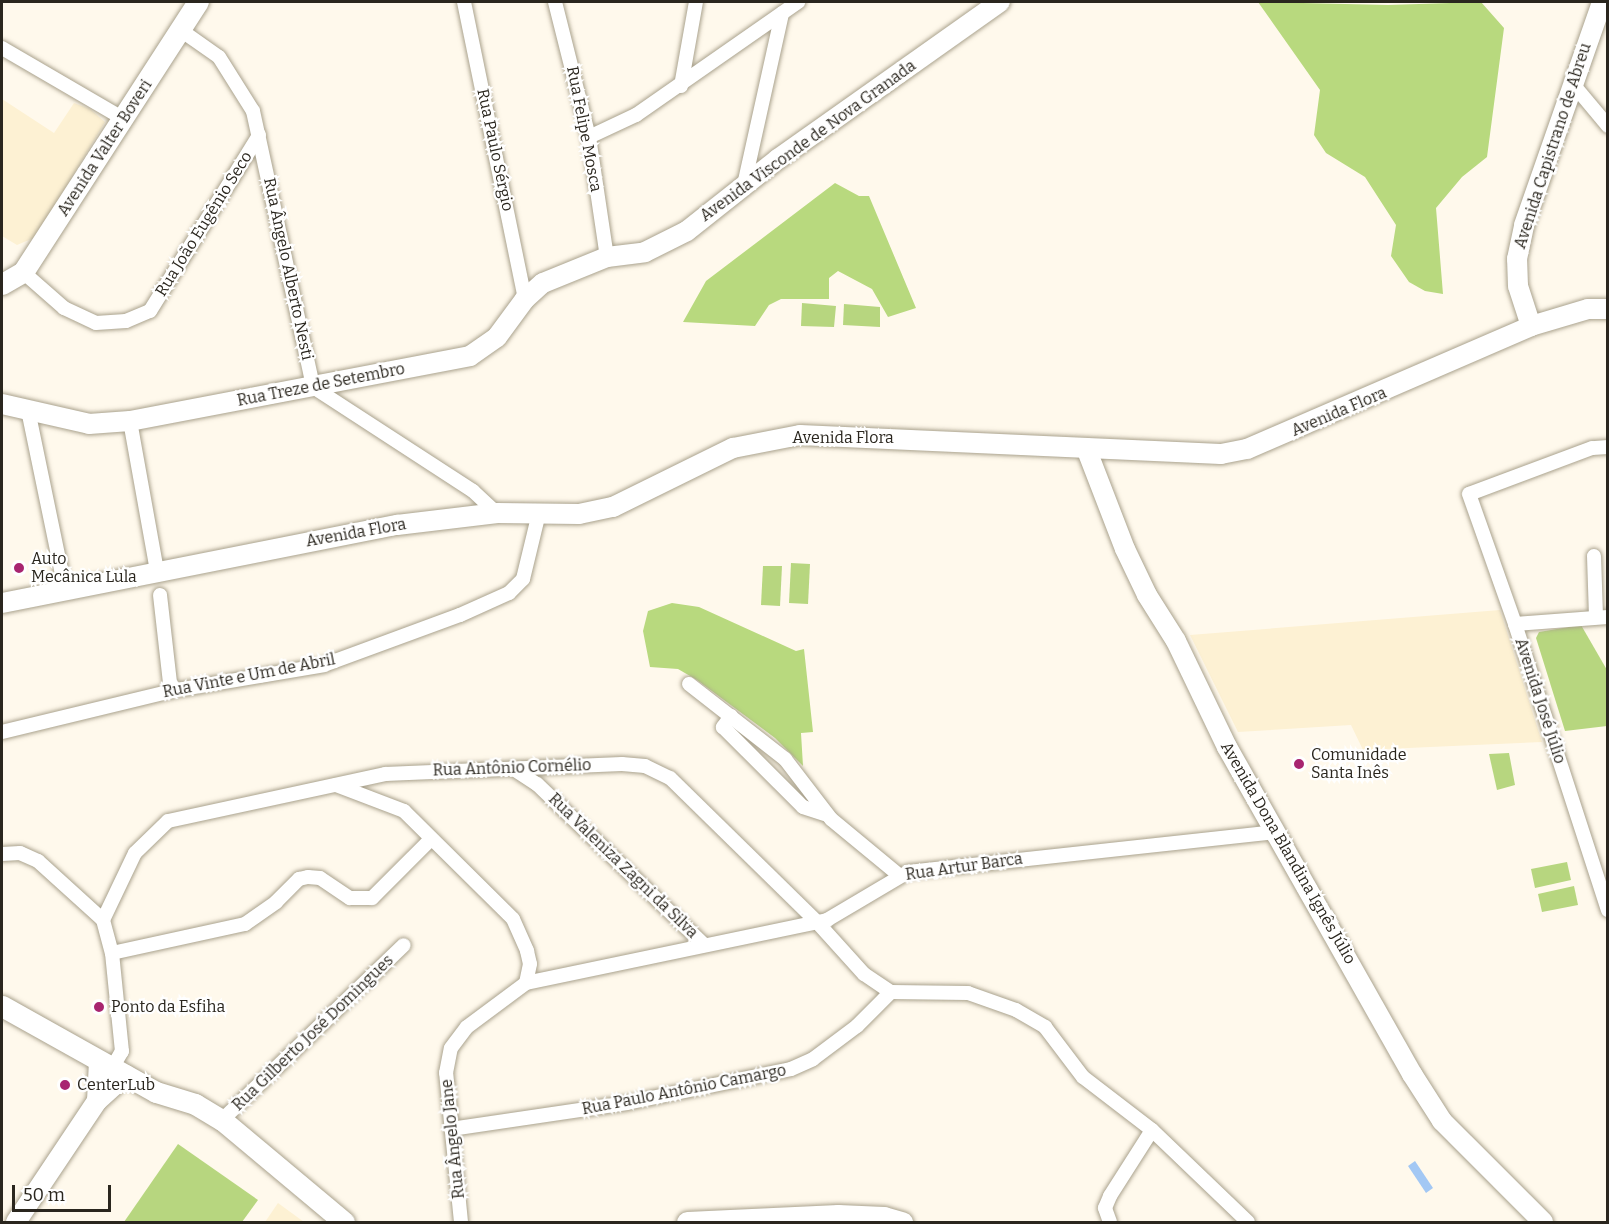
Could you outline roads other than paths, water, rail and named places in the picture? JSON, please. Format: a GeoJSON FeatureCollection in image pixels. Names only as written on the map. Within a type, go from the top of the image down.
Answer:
{"type":"FeatureCollection","features":[{"type":"Feature","properties":{"kind":"main road","name":"Avenida Valter Boveri"},"geometry":{"type":"LineString","coordinates":[[2,284],[23,272],[182,31],[198,2]]}},
{"type":"Feature","properties":{"kind":"main road","name":"Avenida Visconde de Nova Granada"},"geometry":{"type":"LineString","coordinates":[[607,258],[663,245],[1000,2]]}},
{"type":"Feature","properties":{"kind":"main road","name":"Avenida Capistrano de Abreu"},"geometry":{"type":"LineString","coordinates":[[1531,326],[1518,286],[1517,259],[1572,83],[1602,2]]}},
{"type":"Feature","properties":{"kind":"main road","name":"Rua Treze de Setembro"},"geometry":{"type":"LineString","coordinates":[[2,404],[89,424],[130,421],[470,356],[497,338],[525,299],[559,274],[607,258]]}},
{"type":"Feature","properties":{"kind":"main road","name":"Avenida Flora"},"geometry":{"type":"LineString","coordinates":[[2,603],[65,588],[397,525],[497,513],[579,514],[613,507],[733,448],[800,435],[1221,454],[1247,449],[1531,326],[1588,309],[1608,309]]}},
{"type":"Feature","properties":{"kind":"main road","name":"Avenida Dona Blandina Ignês Júlio"},"geometry":{"type":"LineString","coordinates":[[1086,448],[1125,549],[1147,595],[1176,641],[1223,739],[1442,1121],[1543,1222]]}},
{"type":"Feature","properties":{"kind":"main road"},"geometry":{"type":"LineString","coordinates":[[2,1007],[156,1092],[195,1104],[222,1120],[344,1222]]}},
{"type":"Feature","properties":{"kind":"main road"},"geometry":{"type":"LineString","coordinates":[[16,1222],[97,1101],[112,1068]]}},
{"type":"Feature","properties":{"kind":"main road"},"geometry":{"type":"LineString","coordinates":[[97,1101],[112,1068]]}},
{"type":"Feature","properties":{"kind":"main road"},"geometry":{"type":"LineString","coordinates":[[687,1222],[760,1221],[838,1215],[884,1217],[902,1222]]}},
{"type":"Feature","properties":{"kind":"street","name":"Rua Paulo Sérgio"},"geometry":{"type":"LineString","coordinates":[[464,2],[525,299]]}},
{"type":"Feature","properties":{"kind":"street","name":"Rua Felipe Mosca"},"geometry":{"type":"LineString","coordinates":[[555,2],[589,137],[607,258]]}},
{"type":"Feature","properties":{"kind":"street"},"geometry":{"type":"LineString","coordinates":[[681,86],[696,2]]}},
{"type":"Feature","properties":{"kind":"street"},"geometry":{"type":"LineString","coordinates":[[589,137],[636,115],[681,86],[798,2]]}},
{"type":"Feature","properties":{"kind":"street"},"geometry":{"type":"LineString","coordinates":[[744,185],[782,13]]}},
{"type":"Feature","properties":{"kind":"street","name":"Rua Ângelo Alberto Nesti"},"geometry":{"type":"LineString","coordinates":[[182,31],[219,57],[242,88],[259,135],[291,298],[313,387]]}},
{"type":"Feature","properties":{"kind":"street"},"geometry":{"type":"LineString","coordinates":[[2,48],[124,119]]}},
{"type":"Feature","properties":{"kind":"street"},"geometry":{"type":"LineString","coordinates":[[1572,83],[1608,126]]}},
{"type":"Feature","properties":{"kind":"street","name":"Rua João Eugênio Seco"},"geometry":{"type":"LineString","coordinates":[[23,272],[64,308],[96,323],[126,321],[150,311],[259,135]]}},
{"type":"Feature","properties":{"kind":"street"},"geometry":{"type":"LineString","coordinates":[[313,387],[473,491],[497,513]]}},
{"type":"Feature","properties":{"kind":"street"},"geometry":{"type":"LineString","coordinates":[[28,410],[65,588]]}},
{"type":"Feature","properties":{"kind":"street"},"geometry":{"type":"LineString","coordinates":[[130,421],[157,571]]}},
{"type":"Feature","properties":{"kind":"street","name":"Avenida José Júlio"},"geometry":{"type":"LineString","coordinates":[[1608,447],[1582,452],[1469,494],[1515,624],[1608,910]]}},
{"type":"Feature","properties":{"kind":"street","name":"Rua Vinte e Um de Abril"},"geometry":{"type":"LineString","coordinates":[[2,732],[171,691],[324,665],[460,615],[509,593],[523,579],[539,513]]}},
{"type":"Feature","properties":{"kind":"street"},"geometry":{"type":"LineString","coordinates":[[1515,624],[1602,617],[1594,556]]}},
{"type":"Feature","properties":{"kind":"street"},"geometry":{"type":"LineString","coordinates":[[160,595],[171,691]]}},
{"type":"Feature","properties":{"kind":"street"},"geometry":{"type":"LineString","coordinates":[[690,684],[785,759],[828,815],[900,876]]}},
{"type":"Feature","properties":{"kind":"street"},"geometry":{"type":"LineString","coordinates":[[731,716],[723,727],[803,807],[828,815]]}},
{"type":"Feature","properties":{"kind":"street","name":"Rua Antônio Cornélio"},"geometry":{"type":"LineString","coordinates":[[103,920],[135,853],[168,821],[386,774],[464,768],[622,764],[645,766],[670,778],[817,922],[864,974],[891,992]]}},
{"type":"Feature","properties":{"kind":"street","name":"Rua Valeniza Zagni da Silva"},"geometry":{"type":"LineString","coordinates":[[512,768],[537,784],[703,944]]}},
{"type":"Feature","properties":{"kind":"street"},"geometry":{"type":"LineString","coordinates":[[336,785],[404,811],[513,919],[530,964],[526,983]]}},
{"type":"Feature","properties":{"kind":"street","name":"Rua Artur Barca"},"geometry":{"type":"LineString","coordinates":[[526,983],[703,944],[817,922],[900,876],[933,868],[1276,832]]}},
{"type":"Feature","properties":{"kind":"street"},"geometry":{"type":"LineString","coordinates":[[112,953],[245,924],[276,902],[299,879],[308,877],[320,878],[350,898],[372,898],[431,839]]}},
{"type":"Feature","properties":{"kind":"street"},"geometry":{"type":"LineString","coordinates":[[2,854],[20,853],[38,861],[103,920],[112,953],[122,1051],[112,1068]]}},
{"type":"Feature","properties":{"kind":"street","name":"Rua Gilberto José Domingues"},"geometry":{"type":"LineString","coordinates":[[222,1120],[404,945]]}},
{"type":"Feature","properties":{"kind":"street","name":"Rua Ângelo Jane"},"geometry":{"type":"LineString","coordinates":[[461,1222],[446,1073],[451,1048],[467,1027],[526,983]]}},
{"type":"Feature","properties":{"kind":"street"},"geometry":{"type":"LineString","coordinates":[[891,992],[968,993],[1016,1010],[1045,1027],[1083,1077],[1152,1130],[1248,1222]]}},
{"type":"Feature","properties":{"kind":"street","name":"Rua Paulo Antônio Camargo"},"geometry":{"type":"LineString","coordinates":[[452,1129],[627,1103],[791,1069],[813,1059],[857,1026],[891,992]]}},
{"type":"Feature","properties":{"kind":"street"},"geometry":{"type":"LineString","coordinates":[[1110,1222],[1105,1208],[1152,1130]]}},
{"type":"Feature","properties":{"kind":"water"},"geometry":{"type":"Polygon","coordinates":[[[1415,1161],[1433,1188],[1426,1193],[1408,1166],[1415,1161]]]}},
{"type":"Feature","properties":{"kind":"place","name":"Auto Mecânica Lula"},"geometry":{"type":"Point","coordinates":[19,568]}},
{"type":"Feature","properties":{"kind":"place","name":"Comunidade Santa Inês"},"geometry":{"type":"Point","coordinates":[1299,764]}},
{"type":"Feature","properties":{"kind":"place","name":"Ponto da Esfiha"},"geometry":{"type":"Point","coordinates":[99,1007]}},
{"type":"Feature","properties":{"kind":"place","name":"CenterLub"},"geometry":{"type":"Point","coordinates":[65,1085]}}]}
